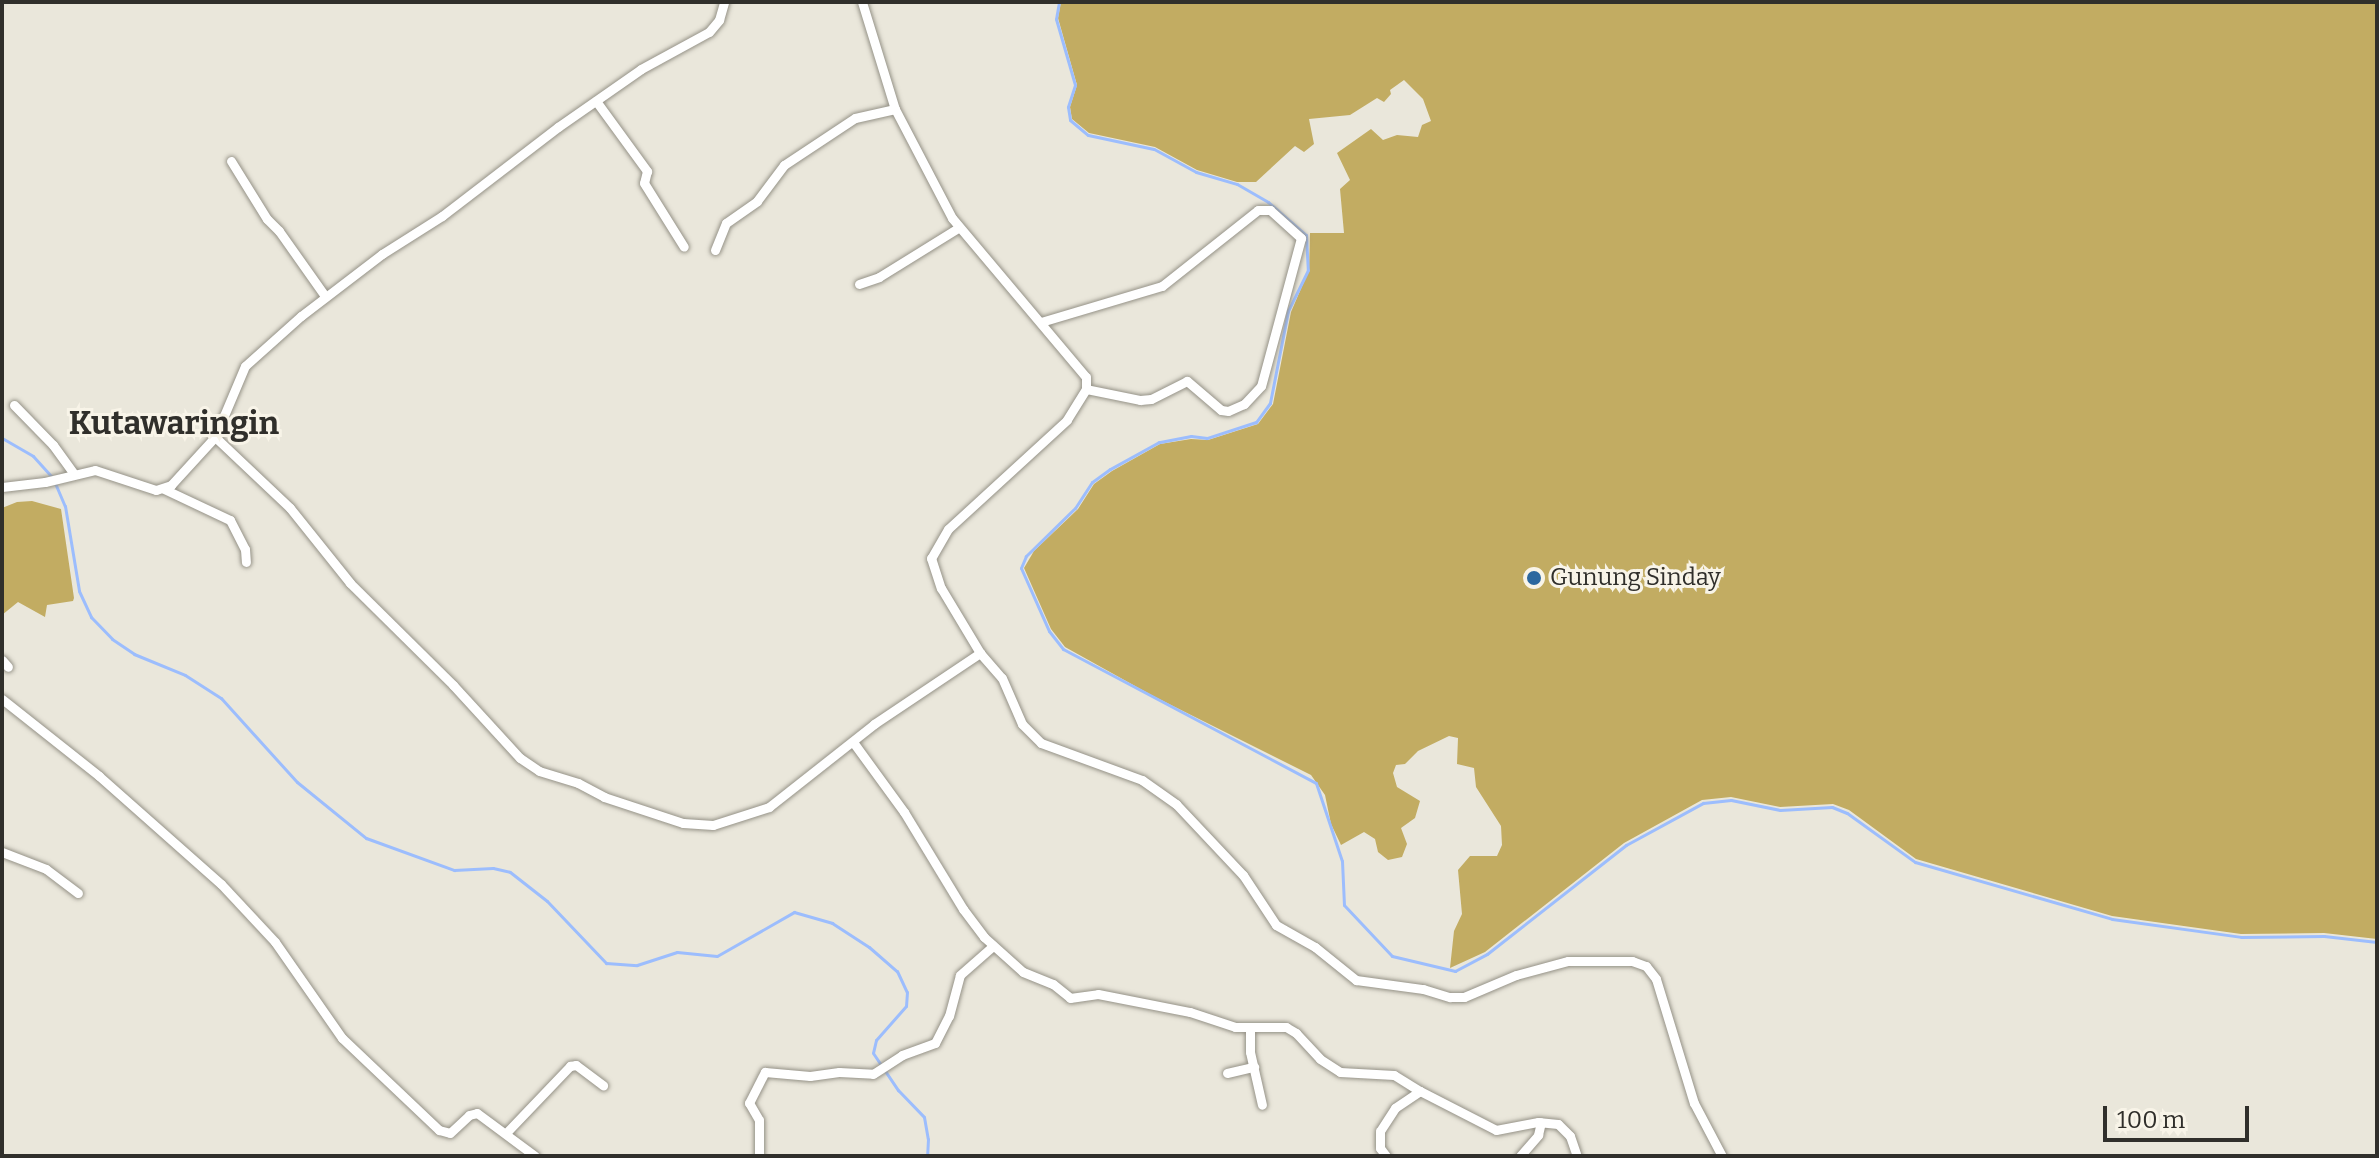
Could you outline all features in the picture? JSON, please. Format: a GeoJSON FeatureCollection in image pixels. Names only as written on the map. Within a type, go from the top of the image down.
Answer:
{"type":"FeatureCollection","features":[{"type":"Feature","properties":{"kind":"street"},"geometry":{"type":"LineString","coordinates":[[164,489],[180,479],[215,437],[245,366],[325,296],[442,216],[641,69],[709,32],[719,20],[724,2]]}},
{"type":"Feature","properties":{"kind":"street"},"geometry":{"type":"LineString","coordinates":[[862,2],[895,109],[958,228],[1081,368],[1086,389],[1067,420],[957,520],[933,550],[931,565],[935,576],[980,653],[1002,678],[1013,708],[1033,737],[1056,750],[1151,785],[1176,804],[1243,875],[1276,925],[1315,947],[1356,980],[1464,997],[1516,975],[1568,961],[1632,961],[1651,969],[1694,1103],[1722,1156]]}},
{"type":"Feature","properties":{"kind":"street"},"geometry":{"type":"LineString","coordinates":[[596,101],[648,173],[644,183],[684,247]]}},
{"type":"Feature","properties":{"kind":"street"},"geometry":{"type":"LineString","coordinates":[[715,250],[726,223],[757,201],[784,165],[855,118],[895,109]]}},
{"type":"Feature","properties":{"kind":"street"},"geometry":{"type":"LineString","coordinates":[[231,161],[267,219],[325,296]]}},
{"type":"Feature","properties":{"kind":"street"},"geometry":{"type":"LineString","coordinates":[[1041,322],[1162,286],[1258,210],[1270,210],[1301,238],[1261,386],[1244,404],[1228,411],[1221,410],[1187,381],[1151,399],[1140,400],[1086,389]]}},
{"type":"Feature","properties":{"kind":"street"},"geometry":{"type":"LineString","coordinates":[[859,284],[879,277],[958,228]]}},
{"type":"Feature","properties":{"kind":"street"},"geometry":{"type":"LineString","coordinates":[[14,405],[53,445],[72,475]]}},
{"type":"Feature","properties":{"kind":"street"},"geometry":{"type":"LineString","coordinates":[[215,437],[290,508],[350,583],[453,685],[501,740],[539,771],[683,823],[713,825],[769,807],[853,742],[980,653]]}},
{"type":"Feature","properties":{"kind":"street"},"geometry":{"type":"LineString","coordinates":[[2,487],[107,472],[147,488],[164,489],[230,520],[245,549],[246,562]]}},
{"type":"Feature","properties":{"kind":"street"},"geometry":{"type":"LineString","coordinates":[[2,714],[6,702],[99,776],[221,884],[275,942],[342,1038],[439,1130],[450,1133],[469,1115],[477,1113],[535,1156]]}},
{"type":"Feature","properties":{"kind":"street"},"geometry":{"type":"LineString","coordinates":[[853,742],[910,822],[963,909],[993,946],[1023,972],[1053,984],[1070,998],[1098,994],[1250,1028],[1286,1027],[1296,1033],[1330,1068],[1349,1075],[1385,1073],[1496,1130],[1541,1122],[1565,1128],[1577,1156]]}},
{"type":"Feature","properties":{"kind":"street"},"geometry":{"type":"LineString","coordinates":[[2,852],[46,869],[78,893]]}},
{"type":"Feature","properties":{"kind":"street"},"geometry":{"type":"LineString","coordinates":[[759,1156],[759,1120],[749,1103],[765,1072],[810,1076],[839,1072],[873,1074],[902,1055],[935,1043],[949,1016],[960,975],[993,946]]}},
{"type":"Feature","properties":{"kind":"street"},"geometry":{"type":"LineString","coordinates":[[1250,1028],[1262,1105]]}},
{"type":"Feature","properties":{"kind":"street"},"geometry":{"type":"LineString","coordinates":[[506,1133],[570,1066],[576,1065],[603,1085]]}},
{"type":"Feature","properties":{"kind":"street"},"geometry":{"type":"LineString","coordinates":[[1227,1073],[1254,1067]]}},
{"type":"Feature","properties":{"kind":"street"},"geometry":{"type":"LineString","coordinates":[[1386,1156],[1380,1148],[1380,1131],[1395,1108],[1420,1091]]}},
{"type":"Feature","properties":{"kind":"street"},"geometry":{"type":"LineString","coordinates":[[1520,1156],[1538,1135],[1541,1122]]}},
{"type":"Feature","properties":{"kind":"shaded area"},"geometry":{"type":"Polygon","coordinates":[[[1061,2],[2377,2],[2377,939],[2324,933],[2241,934],[2112,916],[1916,859],[1849,810],[1833,804],[1780,807],[1731,797],[1702,800],[1624,843],[1485,952],[1450,968],[1454,931],[1462,914],[1458,870],[1470,856],[1497,856],[1502,845],[1501,826],[1476,787],[1474,768],[1457,764],[1458,738],[1449,736],[1418,751],[1405,764],[1396,765],[1393,773],[1397,787],[1420,801],[1415,818],[1401,828],[1407,844],[1402,857],[1388,860],[1378,852],[1375,839],[1364,832],[1341,845],[1331,824],[1325,795],[1311,775],[1153,696],[1065,647],[1051,629],[1024,568],[1034,551],[1078,509],[1094,484],[1112,471],[1160,444],[1191,439],[1208,440],[1258,424],[1273,404],[1291,312],[1309,270],[1310,233],[1344,233],[1340,189],[1350,180],[1337,153],[1371,129],[1383,140],[1397,135],[1418,137],[1422,125],[1431,121],[1423,99],[1404,80],[1390,90],[1391,94],[1384,102],[1377,98],[1350,115],[1309,119],[1314,144],[1304,152],[1295,146],[1256,182],[1237,182],[1197,170],[1155,147],[1089,133],[1072,119],[1070,107],[1077,85],[1058,18],[1061,2]]]}},
{"type":"Feature","properties":{"kind":"shaded area"},"geometry":{"type":"Polygon","coordinates":[[[32,501],[61,509],[74,598],[73,601],[47,605],[45,617],[18,602],[2,615],[2,508],[17,502],[32,501]]]}},
{"type":"Feature","properties":{"kind":"waterway"},"geometry":{"type":"LineString","coordinates":[[1059,2],[1056,19],[1075,85],[1068,107],[1070,120],[1088,135],[1154,149],[1196,172],[1237,184],[1268,202],[1306,235],[1308,270],[1288,311],[1270,403],[1256,422],[1207,438],[1191,436],[1159,442],[1110,469],[1092,482],[1075,508],[1026,556],[1021,568],[1049,631],[1063,649],[1316,783],[1342,861],[1344,905],[1392,956],[1455,971],[1487,954],[1626,845],[1703,803],[1731,800],[1780,810],[1832,807],[1847,813],[1915,862],[2112,919],[2241,937],[2324,936],[2377,942]]}},
{"type":"Feature","properties":{"kind":"waterway"},"geometry":{"type":"LineString","coordinates":[[2,438],[33,456],[51,476]]}},
{"type":"Feature","properties":{"kind":"waterway"},"geometry":{"type":"LineString","coordinates":[[55,483],[65,506],[79,591],[91,617],[112,639],[134,654],[185,675],[221,698],[297,782],[366,838],[454,870],[493,868],[510,872],[547,901],[606,963],[637,965],[677,952],[717,956],[794,912],[832,923],[869,947],[897,971],[907,992],[906,1006],[876,1040],[873,1053],[898,1090],[924,1117],[927,1156]]}},
{"type":"Feature","properties":{"kind":"place","name":"Gunung Sinday"},"geometry":{"type":"Point","coordinates":[1534,578]}},
{"type":"Feature","properties":{"kind":"district","name":"Kutawaringin"},"geometry":{"type":"Point","coordinates":[174,423]}}]}
